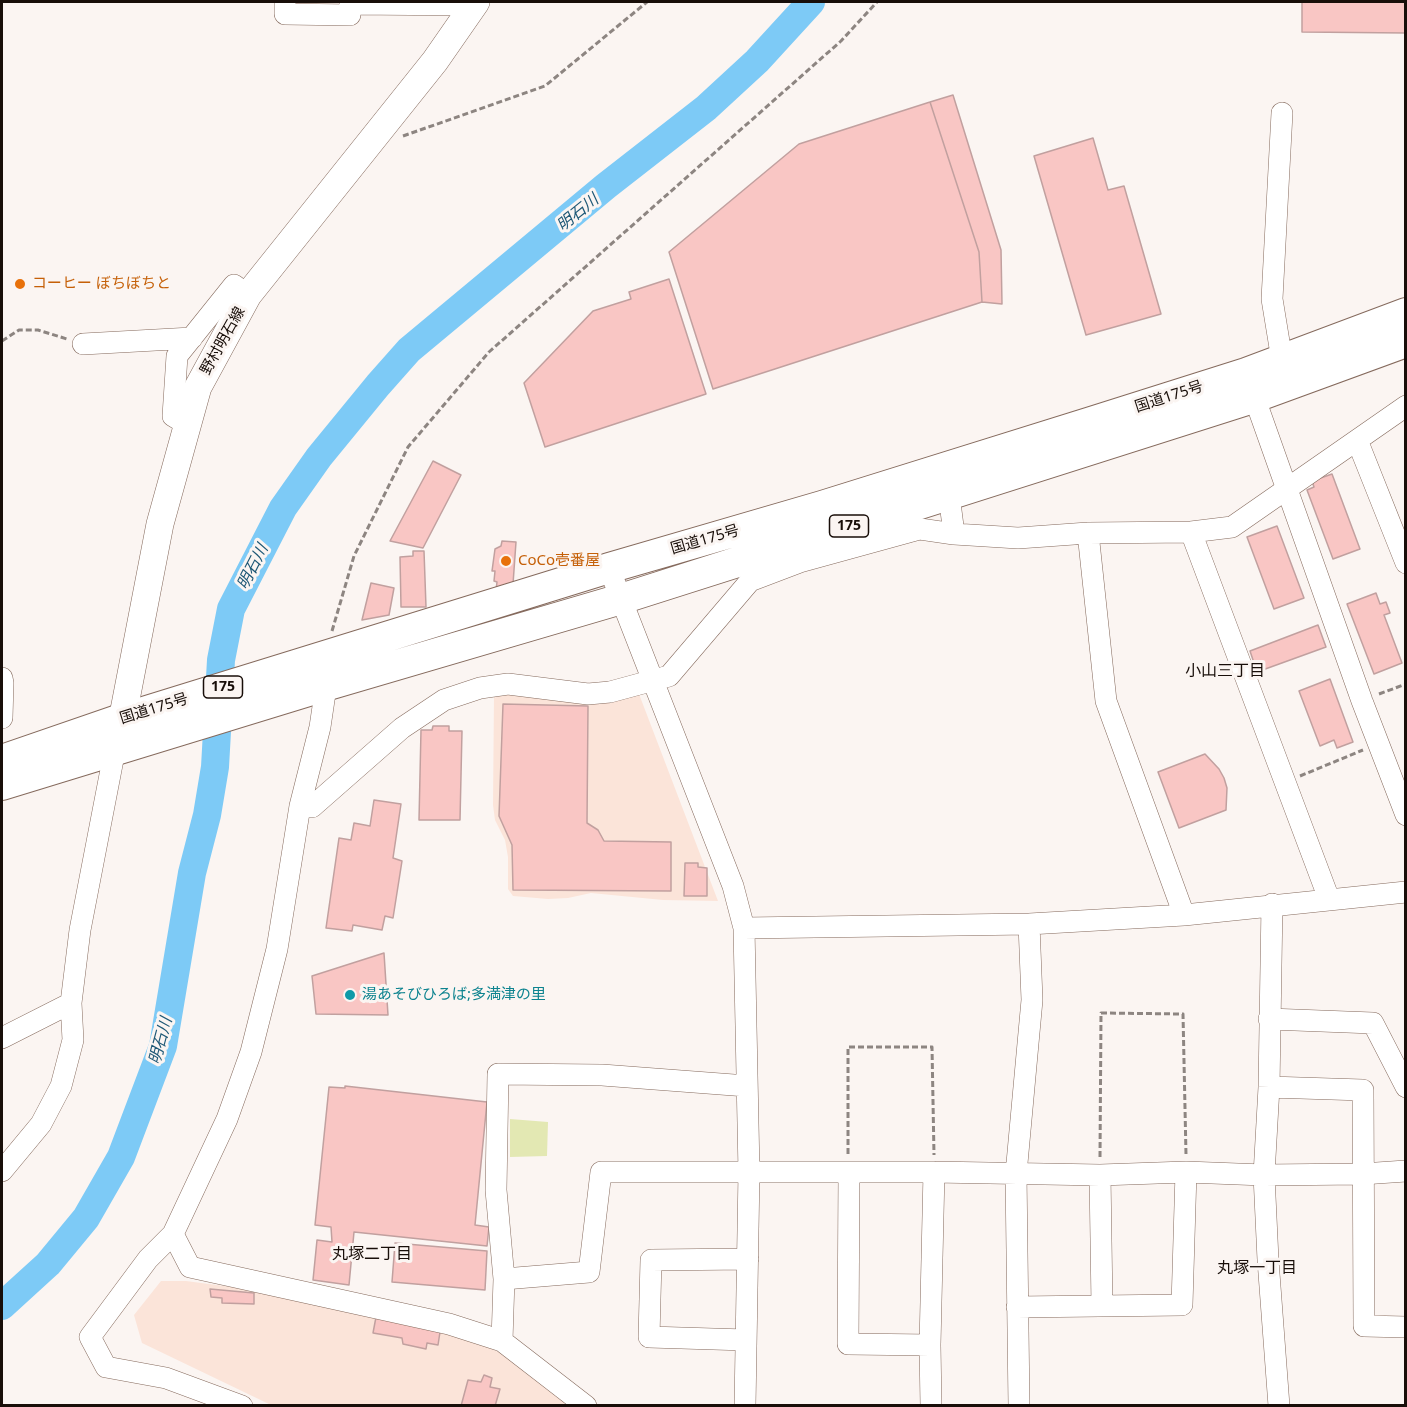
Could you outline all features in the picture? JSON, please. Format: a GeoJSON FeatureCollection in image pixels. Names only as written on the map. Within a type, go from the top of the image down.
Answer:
{"type":"FeatureCollection","features":[{"type":"Feature","properties":{"kind":"highway","name":"国道175号"},"geometry":{"type":"LineString","coordinates":[[2,759],[124,718],[163,721],[288,698],[621,599],[797,552],[1250,386],[1282,360],[1406,313]]}},
{"type":"Feature","properties":{"kind":"highway","name":"国道175号"},"geometry":{"type":"LineString","coordinates":[[2,784],[115,749],[163,721],[287,668],[331,654],[609,568],[822,506],[1406,342]]}},
{"type":"Feature","properties":{"kind":"main road","name":"野村明石線"},"geometry":{"type":"LineString","coordinates":[[115,749],[124,718],[160,524],[198,387],[248,295],[435,61],[474,3]]}},
{"type":"Feature","properties":{"kind":"street"},"geometry":{"type":"LineString","coordinates":[[285,2],[285,14],[350,15],[350,2],[474,3]]}},
{"type":"Feature","properties":{"kind":"street"},"geometry":{"type":"LineString","coordinates":[[1282,112],[1272,299],[1282,360]]}},
{"type":"Feature","properties":{"kind":"street"},"geometry":{"type":"LineString","coordinates":[[188,425],[173,416],[177,356],[234,285],[248,295]]}},
{"type":"Feature","properties":{"kind":"street"},"geometry":{"type":"LineString","coordinates":[[83,344],[192,338]]}},
{"type":"Feature","properties":{"kind":"street"},"geometry":{"type":"LineString","coordinates":[[1250,386],[1362,701],[1406,815]]}},
{"type":"Feature","properties":{"kind":"street"},"geometry":{"type":"LineString","coordinates":[[300,806],[312,807],[402,728],[444,700],[480,688],[508,684],[588,694],[610,692],[669,676],[750,581],[797,552],[920,529],[954,534],[1018,538],[1088,533],[1191,532],[1232,527],[1406,406]]}},
{"type":"Feature","properties":{"kind":"street"},"geometry":{"type":"LineString","coordinates":[[1357,440],[1406,563]]}},
{"type":"Feature","properties":{"kind":"street"},"geometry":{"type":"LineString","coordinates":[[949,495],[954,534]]}},
{"type":"Feature","properties":{"kind":"street"},"geometry":{"type":"LineString","coordinates":[[1191,532],[1329,899]]}},
{"type":"Feature","properties":{"kind":"street"},"geometry":{"type":"LineString","coordinates":[[1088,533],[1106,701],[1184,915]]}},
{"type":"Feature","properties":{"kind":"street"},"geometry":{"type":"LineString","coordinates":[[609,568],[734,886],[744,928],[749,1172],[745,1406]]}},
{"type":"Feature","properties":{"kind":"street"},"geometry":{"type":"LineString","coordinates":[[242,1406],[166,1378],[106,1367],[90,1337],[148,1259],[173,1234],[227,1119],[251,1053],[277,949],[300,806],[320,727],[331,654]]}},
{"type":"Feature","properties":{"kind":"street"},"geometry":{"type":"LineString","coordinates":[[2,678],[2,718]]}},
{"type":"Feature","properties":{"kind":"street"},"geometry":{"type":"LineString","coordinates":[[2,1171],[41,1124],[61,1086],[73,1040],[71,1003],[80,930],[115,749]]}},
{"type":"Feature","properties":{"kind":"street"},"geometry":{"type":"LineString","coordinates":[[744,928],[1029,924],[1184,915],[1272,904],[1406,892]]}},
{"type":"Feature","properties":{"kind":"street"},"geometry":{"type":"LineString","coordinates":[[1272,904],[1269,1087],[1264,1175],[1279,1406]]}},
{"type":"Feature","properties":{"kind":"street"},"geometry":{"type":"LineString","coordinates":[[1019,1406],[1016,1174],[1032,1000],[1029,924]]}},
{"type":"Feature","properties":{"kind":"street"},"geometry":{"type":"LineString","coordinates":[[2,1038],[71,1003]]}},
{"type":"Feature","properties":{"kind":"street"},"geometry":{"type":"LineString","coordinates":[[1269,1019],[1374,1023],[1406,1087]]}},
{"type":"Feature","properties":{"kind":"street"},"geometry":{"type":"LineString","coordinates":[[502,1341],[504,1279],[496,1190],[498,1074],[602,1075],[747,1086]]}},
{"type":"Feature","properties":{"kind":"street"},"geometry":{"type":"LineString","coordinates":[[1269,1087],[1363,1090],[1364,1326],[1406,1327]]}},
{"type":"Feature","properties":{"kind":"street"},"geometry":{"type":"LineString","coordinates":[[504,1279],[589,1272],[601,1172],[934,1172],[1100,1175],[1186,1172],[1264,1175],[1406,1171]]}},
{"type":"Feature","properties":{"kind":"street"},"geometry":{"type":"LineString","coordinates":[[931,1406],[934,1172]]}},
{"type":"Feature","properties":{"kind":"street"},"geometry":{"type":"LineString","coordinates":[[1017,1306],[1182,1305],[1186,1172]]}},
{"type":"Feature","properties":{"kind":"street"},"geometry":{"type":"LineString","coordinates":[[849,1173],[848,1344],[930,1345]]}},
{"type":"Feature","properties":{"kind":"street"},"geometry":{"type":"LineString","coordinates":[[1100,1175],[1102,1305]]}},
{"type":"Feature","properties":{"kind":"street"},"geometry":{"type":"LineString","coordinates":[[173,1234],[190,1268],[448,1324],[502,1341],[586,1406]]}},
{"type":"Feature","properties":{"kind":"street"},"geometry":{"type":"LineString","coordinates":[[746,1340],[649,1337],[651,1260],[748,1259]]}},
{"type":"Feature","properties":{"kind":"path"},"geometry":{"type":"LineString","coordinates":[[398,138],[545,86],[647,2]]}},
{"type":"Feature","properties":{"kind":"path"},"geometry":{"type":"LineString","coordinates":[[331,654],[332,632],[354,556],[408,447],[489,352],[841,41],[877,2]]}},
{"type":"Feature","properties":{"kind":"path"},"geometry":{"type":"LineString","coordinates":[[2,341],[19,330],[38,330],[83,344]]}},
{"type":"Feature","properties":{"kind":"path"},"geometry":{"type":"LineString","coordinates":[[1362,701],[1406,684]]}},
{"type":"Feature","properties":{"kind":"path"},"geometry":{"type":"LineString","coordinates":[[1285,782],[1378,744]]}},
{"type":"Feature","properties":{"kind":"path"},"geometry":{"type":"LineString","coordinates":[[1100,1175],[1101,1013],[1183,1014],[1186,1172]]}},
{"type":"Feature","properties":{"kind":"path"},"geometry":{"type":"LineString","coordinates":[[849,1173],[848,1047],[932,1047],[934,1172]]}},
{"type":"Feature","properties":{"kind":"shaded area"},"geometry":{"type":"Polygon","coordinates":[[[516,693],[639,694],[718,901],[663,900],[591,893],[548,899],[513,896],[508,889],[508,857],[505,840],[495,820],[493,805],[494,695],[516,693]]]}},
{"type":"Feature","properties":{"kind":"shaded area"},"geometry":{"type":"Polygon","coordinates":[[[161,1281],[186,1281],[270,1292],[465,1337],[501,1353],[568,1405],[271,1405],[142,1343],[134,1315],[161,1281]]]}},
{"type":"Feature","properties":{"kind":"green space"},"geometry":{"type":"Polygon","coordinates":[[[510,1119],[548,1122],[547,1156],[510,1157],[510,1119]]]}},
{"type":"Feature","properties":{"kind":"building"},"geometry":{"type":"Polygon","coordinates":[[[1302,2],[1406,2],[1406,33],[1302,32],[1302,2]]]}},
{"type":"Feature","properties":{"kind":"building"},"geometry":{"type":"Polygon","coordinates":[[[953,95],[1001,250],[1002,304],[982,302],[979,252],[930,102],[953,95]]]}},
{"type":"Feature","properties":{"kind":"building"},"geometry":{"type":"Polygon","coordinates":[[[930,102],[979,252],[982,302],[713,389],[669,252],[799,144],[930,102]]]}},
{"type":"Feature","properties":{"kind":"building"},"geometry":{"type":"Polygon","coordinates":[[[1093,138],[1108,190],[1124,186],[1161,314],[1086,335],[1034,156],[1093,138]]]}},
{"type":"Feature","properties":{"kind":"building"},"geometry":{"type":"Polygon","coordinates":[[[669,279],[706,394],[545,447],[524,383],[593,311],[631,299],[629,292],[669,279]]]}},
{"type":"Feature","properties":{"kind":"building"},"geometry":{"type":"Polygon","coordinates":[[[433,461],[461,475],[423,548],[390,541],[433,461]]]}},
{"type":"Feature","properties":{"kind":"building"},"geometry":{"type":"Polygon","coordinates":[[[1332,474],[1360,549],[1333,559],[1307,490],[1314,487],[1312,481],[1332,474]]]}},
{"type":"Feature","properties":{"kind":"building"},"geometry":{"type":"Polygon","coordinates":[[[1277,526],[1304,598],[1274,609],[1247,537],[1277,526]]]}},
{"type":"Feature","properties":{"kind":"building"},"geometry":{"type":"Polygon","coordinates":[[[502,541],[516,542],[513,584],[496,590],[495,571],[492,571],[495,549],[501,546],[502,541]]]}},
{"type":"Feature","properties":{"kind":"building"},"geometry":{"type":"Polygon","coordinates":[[[413,551],[424,551],[426,607],[401,607],[400,557],[413,556],[413,551]]]}},
{"type":"Feature","properties":{"kind":"building"},"geometry":{"type":"Polygon","coordinates":[[[371,583],[394,588],[389,615],[362,620],[371,583]]]}},
{"type":"Feature","properties":{"kind":"building"},"geometry":{"type":"Polygon","coordinates":[[[1376,593],[1380,604],[1386,602],[1390,613],[1384,615],[1402,663],[1374,674],[1347,604],[1376,593]]]}},
{"type":"Feature","properties":{"kind":"building"},"geometry":{"type":"Polygon","coordinates":[[[1318,625],[1326,647],[1257,672],[1250,651],[1318,625]]]}},
{"type":"Feature","properties":{"kind":"building"},"geometry":{"type":"Polygon","coordinates":[[[1330,679],[1353,742],[1337,748],[1334,740],[1320,746],[1299,691],[1330,679]]]}},
{"type":"Feature","properties":{"kind":"building"},"geometry":{"type":"Polygon","coordinates":[[[503,704],[588,706],[587,823],[598,830],[604,841],[671,842],[671,891],[513,890],[512,845],[499,816],[503,704]]]}},
{"type":"Feature","properties":{"kind":"building"},"geometry":{"type":"Polygon","coordinates":[[[433,726],[449,726],[449,731],[462,731],[460,820],[419,820],[421,730],[432,730],[433,726]]]}},
{"type":"Feature","properties":{"kind":"building"},"geometry":{"type":"Polygon","coordinates":[[[1205,754],[1224,778],[1227,788],[1226,810],[1179,828],[1158,772],[1205,754]]]}},
{"type":"Feature","properties":{"kind":"building"},"geometry":{"type":"Polygon","coordinates":[[[374,800],[401,804],[393,858],[402,861],[393,918],[385,916],[382,930],[353,925],[352,931],[326,928],[339,838],[351,840],[354,823],[370,826],[374,800]]]}},
{"type":"Feature","properties":{"kind":"building"},"geometry":{"type":"Polygon","coordinates":[[[685,863],[698,863],[698,867],[707,868],[707,896],[684,896],[685,863]]]}},
{"type":"Feature","properties":{"kind":"building","name":"湯あそびひろば;多満津の里"},"geometry":{"type":"Polygon","coordinates":[[[384,953],[388,1015],[316,1014],[312,976],[384,953]]]}},
{"type":"Feature","properties":{"kind":"building"},"geometry":{"type":"Polygon","coordinates":[[[345,1086],[487,1102],[475,1225],[489,1227],[487,1246],[354,1232],[349,1285],[313,1280],[317,1240],[332,1242],[331,1227],[315,1225],[329,1087],[345,1088],[345,1086]]]}},
{"type":"Feature","properties":{"kind":"building"},"geometry":{"type":"Polygon","coordinates":[[[395,1243],[487,1251],[485,1290],[392,1282],[395,1243]]]}},
{"type":"Feature","properties":{"kind":"building"},"geometry":{"type":"Polygon","coordinates":[[[210,1289],[254,1293],[254,1304],[222,1303],[222,1298],[211,1297],[210,1289]]]}},
{"type":"Feature","properties":{"kind":"building"},"geometry":{"type":"Polygon","coordinates":[[[376,1317],[440,1332],[438,1345],[427,1343],[426,1349],[403,1344],[402,1338],[373,1333],[376,1317]]]}},
{"type":"Feature","properties":{"kind":"building"},"geometry":{"type":"Polygon","coordinates":[[[484,1375],[492,1378],[490,1387],[500,1389],[495,1406],[461,1406],[468,1380],[481,1382],[484,1375]]]}},
{"type":"Feature","properties":{"kind":"waterway","name":"明石川"},"geometry":{"type":"LineString","coordinates":[[2,1306],[48,1264],[86,1218],[121,1157],[163,1046],[192,873],[207,815],[215,767],[221,660],[231,609],[283,508],[319,457],[409,350],[606,186],[706,108],[757,61],[811,2]]}},
{"type":"Feature","properties":{"kind":"place","name":"コーヒー ぼちぼちと"},"geometry":{"type":"Point","coordinates":[20,284]}},
{"type":"Feature","properties":{"kind":"place","name":"CoCo壱番屋"},"geometry":{"type":"Point","coordinates":[506,561]}},
{"type":"Feature","properties":{"kind":"place","name":"湯あそびひろば;多満津の里"},"geometry":{"type":"Point","coordinates":[350,995]}},
{"type":"Feature","properties":{"kind":"district","name":"小山三丁目"},"geometry":{"type":"Point","coordinates":[1225,671]}},
{"type":"Feature","properties":{"kind":"district","name":"丸塚二丁目"},"geometry":{"type":"Point","coordinates":[372,1254]}},
{"type":"Feature","properties":{"kind":"district","name":"丸塚一丁目"},"geometry":{"type":"Point","coordinates":[1257,1268]}}]}
